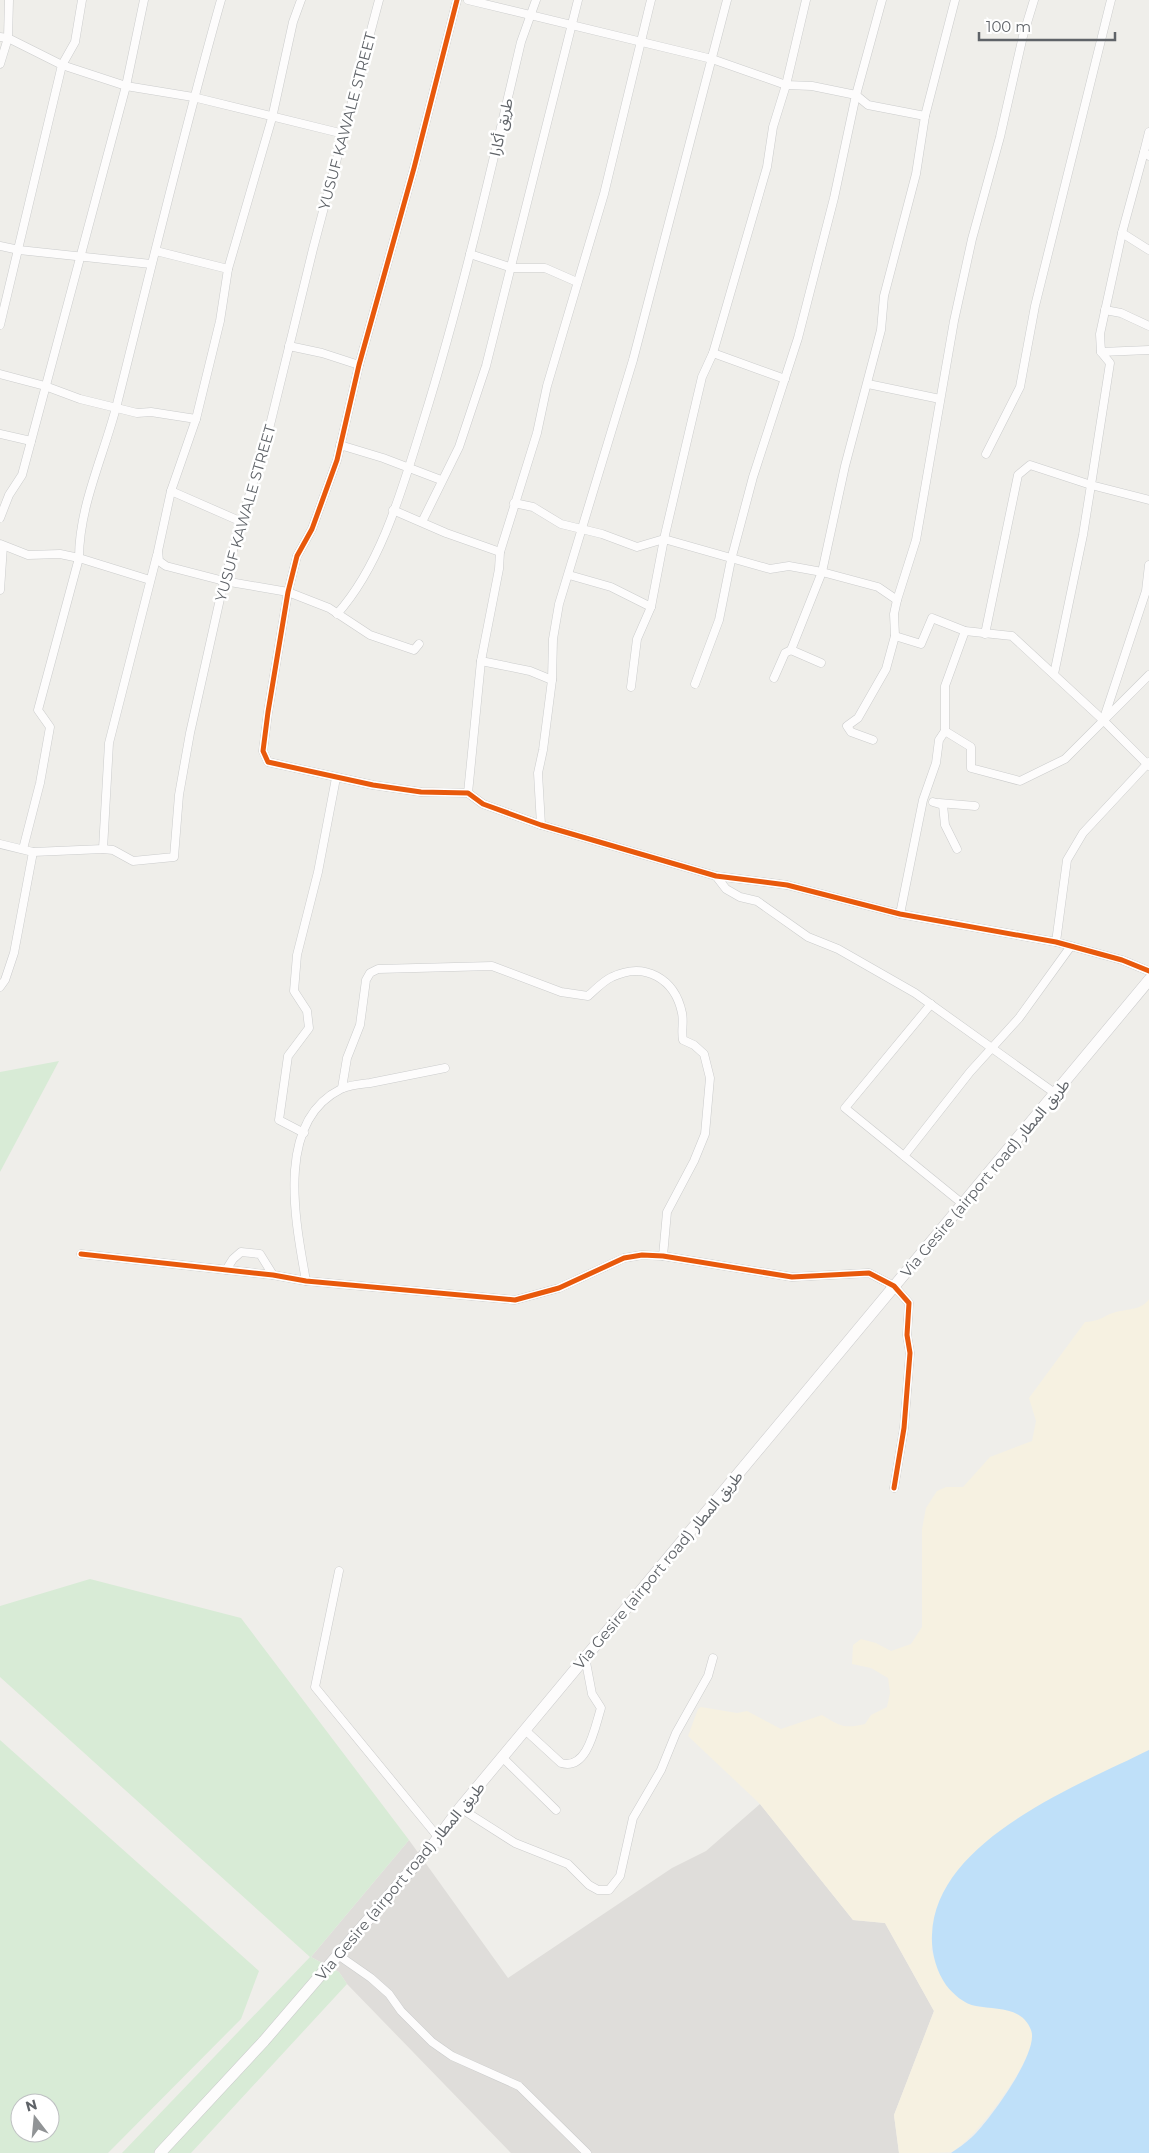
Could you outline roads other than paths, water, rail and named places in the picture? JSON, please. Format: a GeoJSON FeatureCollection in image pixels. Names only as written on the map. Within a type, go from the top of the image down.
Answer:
{"type":"FeatureCollection","features":[{"type":"Feature","properties":{"kind":"main road","name":"Via Gesire (airport road) طريق المطار"},"geometry":{"type":"LineString","coordinates":[[160,2153],[264,2041],[438,1837],[460,1808],[504,1758],[525,1730],[894,1286],[964,1205],[1149,980]]}},
{"type":"Feature","properties":{"kind":"street"},"geometry":{"type":"LineString","coordinates":[[0,64],[9,0]]}},
{"type":"Feature","properties":{"kind":"street"},"geometry":{"type":"LineString","coordinates":[[0,325],[62,65],[75,42],[82,0]]}},
{"type":"Feature","properties":{"kind":"street"},"geometry":{"type":"LineString","coordinates":[[0,518],[9,495],[22,475],[126,86],[144,0]]}},
{"type":"Feature","properties":{"kind":"street"},"geometry":{"type":"LineString","coordinates":[[22,850],[40,783],[50,727],[38,710],[79,558],[79,533],[116,407],[193,97],[221,0]]}},
{"type":"Feature","properties":{"kind":"street"},"geometry":{"type":"LineString","coordinates":[[103,849],[109,743],[171,491],[196,419],[220,321],[228,269],[272,118],[293,22],[300,0]]}},
{"type":"Feature","properties":{"kind":"street","name":"YUSUF KAWALE STREET"},"geometry":{"type":"LineString","coordinates":[[0,844],[33,852],[113,850],[133,862],[174,857],[179,795],[190,733],[224,581],[270,425],[379,0]]}},
{"type":"Feature","properties":{"kind":"street"},"geometry":{"type":"LineString","coordinates":[[457,0],[414,168],[359,366],[340,445],[312,529],[297,556],[288,592],[268,712],[264,758],[268,762],[336,778],[421,792],[468,793],[483,804],[541,825],[716,876],[788,885],[900,914],[1056,942],[1122,960],[1149,971]]}},
{"type":"Feature","properties":{"kind":"street"},"geometry":{"type":"LineString","coordinates":[[468,0],[712,59],[786,85],[812,86],[856,94],[868,105],[925,116]]}},
{"type":"Feature","properties":{"kind":"street","name":"طريق أكارا"},"geometry":{"type":"LineString","coordinates":[[337,614],[348,602],[372,562],[408,468],[443,359],[521,42],[536,0]]}},
{"type":"Feature","properties":{"kind":"street"},"geometry":{"type":"LineString","coordinates":[[422,522],[458,447],[474,406],[512,268],[541,143],[578,0]]}},
{"type":"Feature","properties":{"kind":"street"},"geometry":{"type":"LineString","coordinates":[[468,793],[481,661],[499,569],[500,552],[538,433],[542,403],[604,194],[651,0]]}},
{"type":"Feature","properties":{"kind":"street"},"geometry":{"type":"LineString","coordinates":[[541,825],[538,773],[543,750],[552,680],[553,639],[559,604],[633,360],[727,0]]}},
{"type":"Feature","properties":{"kind":"street"},"geometry":{"type":"LineString","coordinates":[[631,687],[637,639],[651,607],[664,539],[702,377],[713,353],[767,167],[773,127],[786,85],[806,0]]}},
{"type":"Feature","properties":{"kind":"street"},"geometry":{"type":"LineString","coordinates":[[695,684],[720,620],[731,560],[753,477],[798,338],[834,198],[856,94],[882,0]]}},
{"type":"Feature","properties":{"kind":"street"},"geometry":{"type":"LineString","coordinates":[[774,678],[785,653],[791,650],[822,572],[845,466],[881,330],[884,296],[916,174],[925,116],[955,0]]}},
{"type":"Feature","properties":{"kind":"street"},"geometry":{"type":"LineString","coordinates":[[873,740],[851,732],[847,726],[858,718],[886,668],[895,636],[894,614],[916,540],[940,399],[972,239],[1000,137],[1023,36],[1034,0]]}},
{"type":"Feature","properties":{"kind":"street"},"geometry":{"type":"LineString","coordinates":[[986,454],[1020,387],[1035,306],[1111,0]]}},
{"type":"Feature","properties":{"kind":"street"},"geometry":{"type":"LineString","coordinates":[[4,37],[62,65],[126,86],[193,97],[272,118],[344,134]]}},
{"type":"Feature","properties":{"kind":"street"},"geometry":{"type":"LineString","coordinates":[[1054,674],[1083,535],[1110,363],[1101,352],[1100,334],[1122,233],[1147,154],[1149,132]]}},
{"type":"Feature","properties":{"kind":"street"},"geometry":{"type":"LineString","coordinates":[[1122,233],[1149,250]]}},
{"type":"Feature","properties":{"kind":"street"},"geometry":{"type":"LineString","coordinates":[[0,246],[81,258],[151,264]]}},
{"type":"Feature","properties":{"kind":"street"},"geometry":{"type":"LineString","coordinates":[[156,252],[228,269]]}},
{"type":"Feature","properties":{"kind":"street"},"geometry":{"type":"LineString","coordinates":[[470,254],[512,268],[545,268],[577,282]]}},
{"type":"Feature","properties":{"kind":"street"},"geometry":{"type":"LineString","coordinates":[[1105,310],[1121,312],[1149,326]]}},
{"type":"Feature","properties":{"kind":"street"},"geometry":{"type":"LineString","coordinates":[[289,346],[322,353],[359,366]]}},
{"type":"Feature","properties":{"kind":"street"},"geometry":{"type":"LineString","coordinates":[[1101,352],[1149,350]]}},
{"type":"Feature","properties":{"kind":"street"},"geometry":{"type":"LineString","coordinates":[[713,353],[784,380]]}},
{"type":"Feature","properties":{"kind":"street"},"geometry":{"type":"LineString","coordinates":[[0,374],[45,386],[80,399],[137,412],[151,412],[196,419]]}},
{"type":"Feature","properties":{"kind":"street"},"geometry":{"type":"LineString","coordinates":[[868,384],[940,399]]}},
{"type":"Feature","properties":{"kind":"street"},"geometry":{"type":"LineString","coordinates":[[0,434],[31,441]]}},
{"type":"Feature","properties":{"kind":"street"},"geometry":{"type":"LineString","coordinates":[[340,445],[383,458],[441,480]]}},
{"type":"Feature","properties":{"kind":"street"},"geometry":{"type":"LineString","coordinates":[[985,634],[1018,475],[1030,466],[1091,485],[1149,500]]}},
{"type":"Feature","properties":{"kind":"street"},"geometry":{"type":"LineString","coordinates":[[171,491],[242,522]]}},
{"type":"Feature","properties":{"kind":"street"},"geometry":{"type":"LineString","coordinates":[[514,504],[533,507],[561,524],[637,547],[664,539],[731,560],[770,569],[789,566],[822,572],[878,587],[897,600]]}},
{"type":"Feature","properties":{"kind":"street"},"geometry":{"type":"LineString","coordinates":[[393,510],[500,552]]}},
{"type":"Feature","properties":{"kind":"street"},"geometry":{"type":"LineString","coordinates":[[0,590],[2,545],[28,554],[60,554],[79,558],[150,580]]}},
{"type":"Feature","properties":{"kind":"street"},"geometry":{"type":"LineString","coordinates":[[158,550],[159,561],[166,566],[224,581],[288,592],[329,608],[370,635],[395,645],[414,650],[419,644]]}},
{"type":"Feature","properties":{"kind":"street"},"geometry":{"type":"LineString","coordinates":[[1103,720],[1147,591],[1149,565]]}},
{"type":"Feature","properties":{"kind":"street"},"geometry":{"type":"LineString","coordinates":[[569,575],[611,587],[651,607]]}},
{"type":"Feature","properties":{"kind":"street"},"geometry":{"type":"LineString","coordinates":[[895,636],[921,644],[932,618],[965,631],[1012,636],[1148,764],[1083,833],[1067,860],[1056,942]]}},
{"type":"Feature","properties":{"kind":"street"},"geometry":{"type":"LineString","coordinates":[[900,914],[923,800],[936,763],[939,740],[945,731],[945,686],[965,631]]}},
{"type":"Feature","properties":{"kind":"street"},"geometry":{"type":"LineString","coordinates":[[791,650],[821,663]]}},
{"type":"Feature","properties":{"kind":"street"},"geometry":{"type":"LineString","coordinates":[[481,661],[530,671],[552,680]]}},
{"type":"Feature","properties":{"kind":"street"},"geometry":{"type":"LineString","coordinates":[[945,731],[971,747],[971,768],[1020,781],[1065,759],[1149,675]]}},
{"type":"Feature","properties":{"kind":"street"},"geometry":{"type":"LineString","coordinates":[[304,1133],[279,1120],[288,1056],[309,1028],[307,1011],[294,991],[297,955],[318,872],[336,778]]}},
{"type":"Feature","properties":{"kind":"street"},"geometry":{"type":"LineString","coordinates":[[923,800],[943,805],[945,825],[957,849]]}},
{"type":"Feature","properties":{"kind":"street"},"geometry":{"type":"LineString","coordinates":[[933,802],[975,806]]}},
{"type":"Feature","properties":{"kind":"street"},"geometry":{"type":"LineString","coordinates":[[0,987],[6,980],[14,953],[33,852]]}},
{"type":"Feature","properties":{"kind":"street"},"geometry":{"type":"LineString","coordinates":[[716,876],[726,889],[740,897],[757,901],[808,937],[838,949],[915,992],[1056,1094]]}},
{"type":"Feature","properties":{"kind":"street"},"geometry":{"type":"LineString","coordinates":[[904,1156],[992,1047],[1019,1018],[1071,946]]}},
{"type":"Feature","properties":{"kind":"street"},"geometry":{"type":"LineString","coordinates":[[342,1088],[347,1058],[360,1025],[366,980],[370,973],[378,969],[492,966],[561,992],[588,996],[614,976],[632,970],[647,971],[660,976],[673,990],[682,1014],[683,1040],[704,1054],[710,1078],[704,1134],[694,1161],[667,1212],[663,1256]]}},
{"type":"Feature","properties":{"kind":"street"},"geometry":{"type":"LineString","coordinates":[[931,1004],[845,1108],[964,1205]]}},
{"type":"Feature","properties":{"kind":"street"},"geometry":{"type":"LineString","coordinates":[[306,1281],[294,1215],[296,1158],[304,1133],[316,1110],[342,1088],[445,1068]]}},
{"type":"Feature","properties":{"kind":"street"},"geometry":{"type":"LineString","coordinates":[[226,1270],[233,1259],[241,1252],[260,1254],[274,1275]]}},
{"type":"Feature","properties":{"kind":"street"},"geometry":{"type":"LineString","coordinates":[[81,1254],[274,1275],[306,1281],[515,1300],[559,1288],[624,1258],[642,1255],[663,1256],[792,1277],[869,1273],[894,1286],[909,1302],[907,1335],[910,1353],[904,1428],[894,1488]]}},
{"type":"Feature","properties":{"kind":"street"},"geometry":{"type":"LineString","coordinates":[[339,1572],[314,1687],[438,1837]]}},
{"type":"Feature","properties":{"kind":"street"},"geometry":{"type":"LineString","coordinates":[[525,1730],[562,1763],[568,1765],[576,1763],[583,1757],[601,1708],[592,1694],[586,1657]]}},
{"type":"Feature","properties":{"kind":"street"},"geometry":{"type":"LineString","coordinates":[[460,1808],[521,1846],[553,1856],[568,1864],[589,1885],[598,1890],[609,1890],[620,1876],[633,1818],[661,1770],[676,1733],[708,1676],[713,1658]]}},
{"type":"Feature","properties":{"kind":"street"},"geometry":{"type":"LineString","coordinates":[[504,1758],[556,1810]]}},
{"type":"Feature","properties":{"kind":"street"},"geometry":{"type":"LineString","coordinates":[[338,1955],[371,1978],[389,1994],[401,2011],[432,2042],[452,2056],[519,2086],[587,2153]]}},
{"type":"Feature","properties":{"kind":"water"},"geometry":{"type":"Polygon","coordinates":[[[1149,1750],[1149,2153],[951,2153],[972,2137],[1000,2102],[1021,2070],[1032,2040],[1031,2030],[1027,2022],[1015,2013],[1008,2010],[967,2003],[955,1995],[946,1985],[937,1967],[932,1948],[932,1935],[939,1901],[957,1871],[983,1844],[1015,1820],[1049,1799],[1149,1750]]]}}]}
